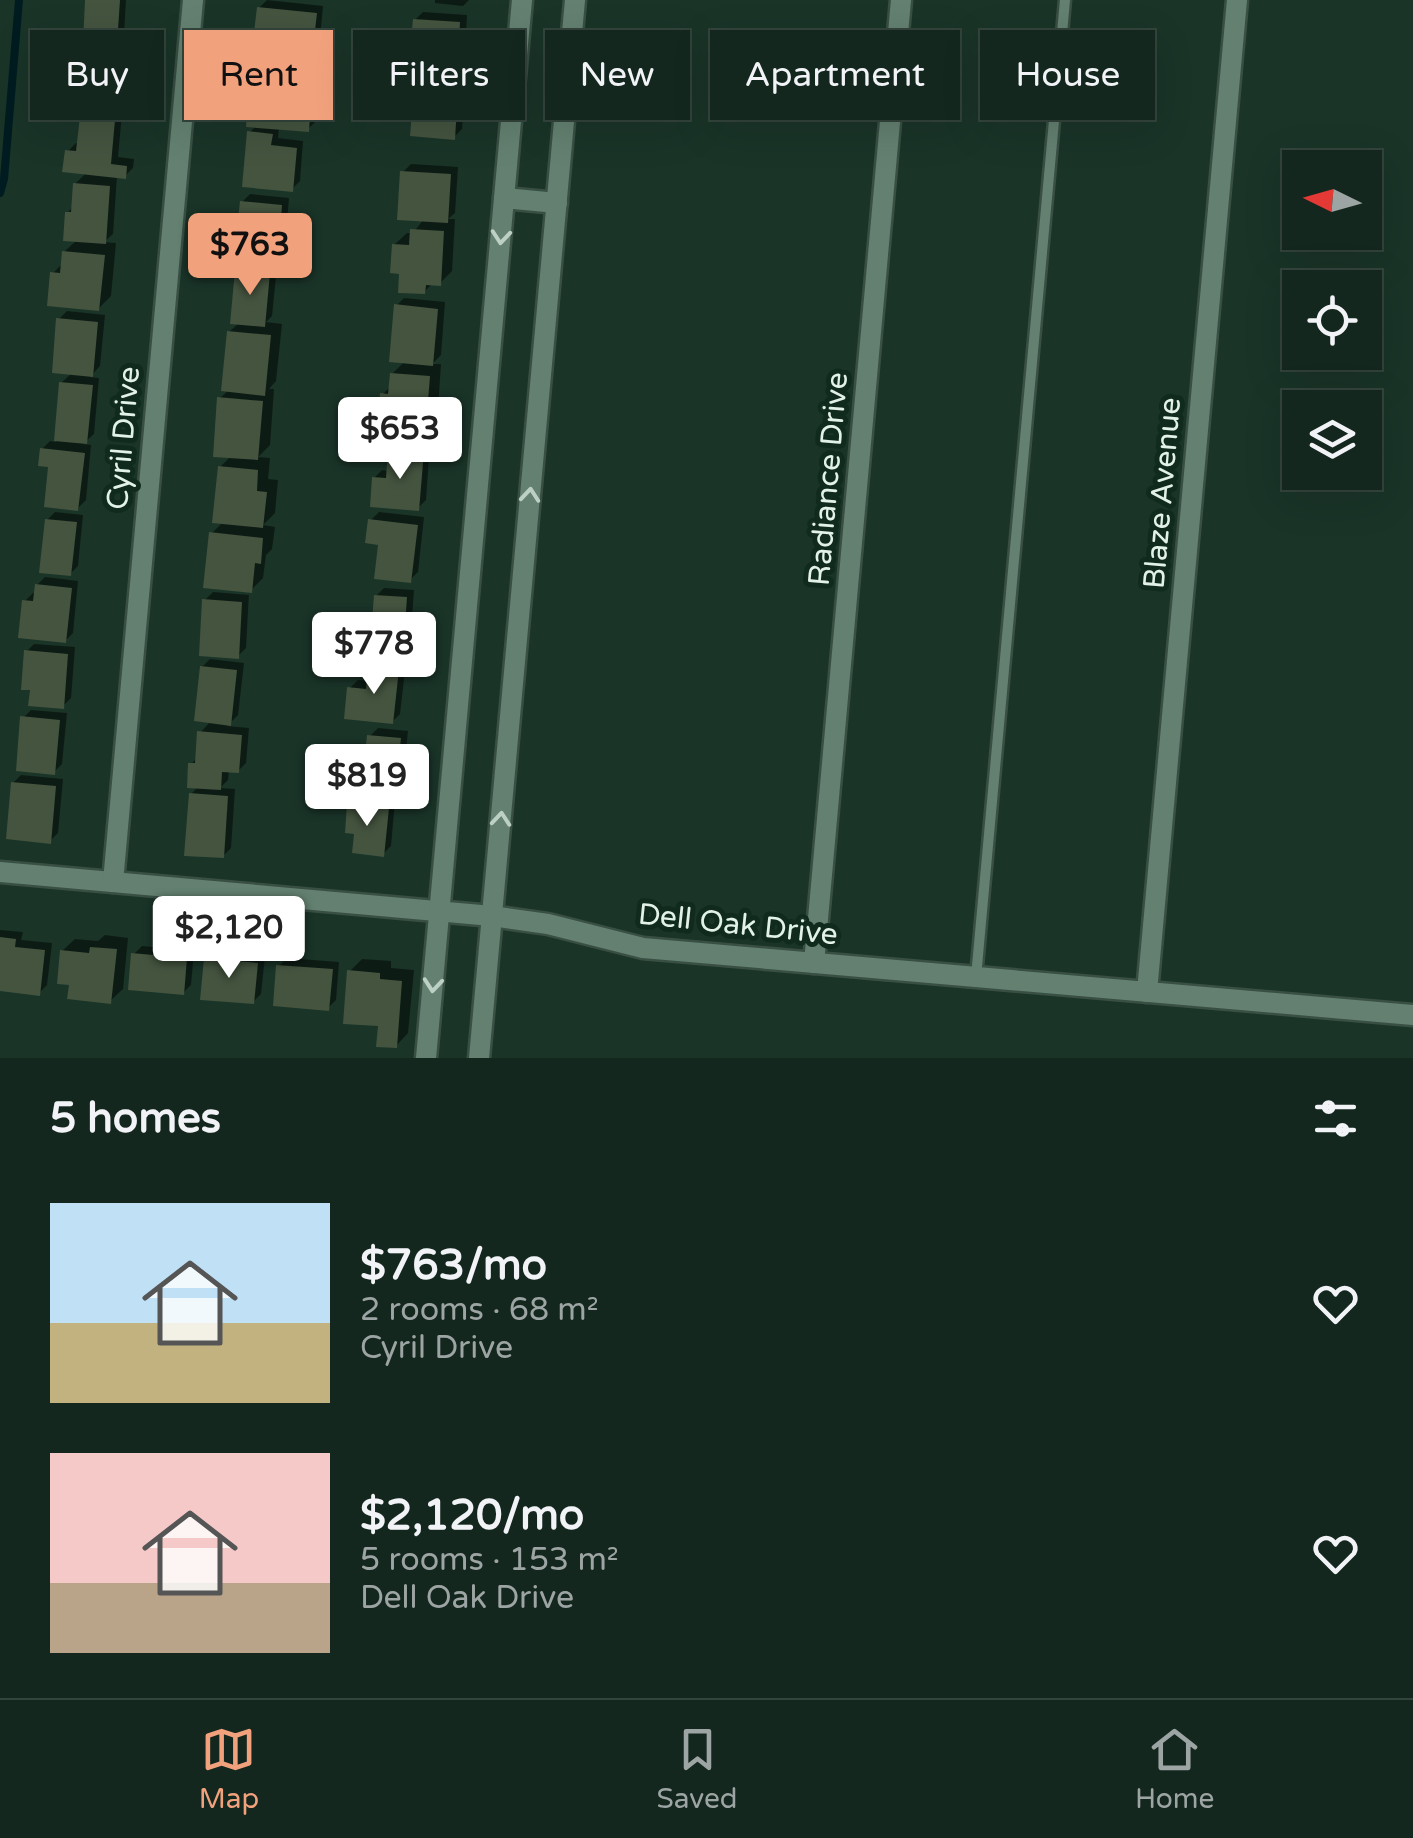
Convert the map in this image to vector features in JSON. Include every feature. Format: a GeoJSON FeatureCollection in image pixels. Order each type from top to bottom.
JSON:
{"type":"FeatureCollection","features":[{"type":"Feature","properties":{"kind":"street","name":"Cyril Drive"},"geometry":{"type":"LineString","coordinates":[[113,882],[193,0]]}},
{"type":"Feature","properties":{"kind":"street"},"geometry":{"type":"LineString","coordinates":[[426,1058],[522,0]]}},
{"type":"Feature","properties":{"kind":"street"},"geometry":{"type":"LineString","coordinates":[[479,1058],[575,0]]}},
{"type":"Feature","properties":{"kind":"street","name":"Radiance Drive"},"geometry":{"type":"LineString","coordinates":[[814,963],[901,0]]}},
{"type":"Feature","properties":{"kind":"street","name":"Blaze Avenue"},"geometry":{"type":"LineString","coordinates":[[1147,992],[1237,0]]}},
{"type":"Feature","properties":{"kind":"street"},"geometry":{"type":"LineString","coordinates":[[504,198],[557,203]]}},
{"type":"Feature","properties":{"kind":"street","name":"Dell Oak Drive"},"geometry":{"type":"LineString","coordinates":[[0,872],[492,916],[548,924],[643,948],[1413,1016]]}},
{"type":"Feature","properties":{"kind":"lane"},"geometry":{"type":"LineString","coordinates":[[976,977],[1065,0]]}},
{"type":"Feature","properties":{"kind":"building"},"geometry":{"type":"Polygon","coordinates":[[[85,0],[120,0],[118,30],[84,30],[85,0]]]}},
{"type":"Feature","properties":{"kind":"building"},"geometry":{"type":"Polygon","coordinates":[[[257,7],[317,13],[315,30],[254,30],[257,7]]]}},
{"type":"Feature","properties":{"kind":"building"},"geometry":{"type":"Polygon","coordinates":[[[413,19],[460,22],[460,30],[412,30],[413,19]]]}},
{"type":"Feature","properties":{"kind":"building"},"geometry":{"type":"Polygon","coordinates":[[[80,120],[115,120],[111,164],[127,166],[126,179],[62,172],[65,150],[76,151],[80,120]]]}},
{"type":"Feature","properties":{"kind":"building"},"geometry":{"type":"Polygon","coordinates":[[[247,120],[310,120],[309,132],[246,127],[247,120]]]}},
{"type":"Feature","properties":{"kind":"building"},"geometry":{"type":"Polygon","coordinates":[[[411,120],[456,120],[455,140],[410,136],[411,120]]]}},
{"type":"Feature","properties":{"kind":"building"},"geometry":{"type":"Polygon","coordinates":[[[247,131],[273,134],[271,145],[297,148],[293,192],[242,187],[247,131]]]}},
{"type":"Feature","properties":{"kind":"building"},"geometry":{"type":"Polygon","coordinates":[[[400,171],[451,174],[448,223],[397,220],[400,171]]]}},
{"type":"Feature","properties":{"kind":"building"},"geometry":{"type":"Polygon","coordinates":[[[73,183],[110,186],[106,244],[63,241],[73,183]]]}},
{"type":"Feature","properties":{"kind":"building"},"geometry":{"type":"Polygon","coordinates":[[[240,201],[282,205],[279,246],[266,244],[265,261],[234,257],[240,201]]]}},
{"type":"Feature","properties":{"kind":"building"},"geometry":{"type":"Polygon","coordinates":[[[410,229],[444,231],[441,286],[426,285],[425,294],[398,293],[399,274],[390,273],[392,244],[409,245],[410,229]]]}},
{"type":"Feature","properties":{"kind":"building"},"geometry":{"type":"Polygon","coordinates":[[[62,251],[105,255],[99,311],[47,306],[50,272],[60,273],[62,251]]]}},
{"type":"Feature","properties":{"kind":"building"},"geometry":{"type":"Polygon","coordinates":[[[235,270],[270,273],[265,327],[230,324],[235,270]]]}},
{"type":"Feature","properties":{"kind":"building"},"geometry":{"type":"Polygon","coordinates":[[[394,304],[438,309],[433,366],[389,362],[394,304]]]}},
{"type":"Feature","properties":{"kind":"building"},"geometry":{"type":"Polygon","coordinates":[[[56,318],[98,322],[93,377],[52,373],[56,318]]]}},
{"type":"Feature","properties":{"kind":"building"},"geometry":{"type":"Polygon","coordinates":[[[227,331],[271,335],[265,396],[221,391],[227,331]]]}},
{"type":"Feature","properties":{"kind":"building"},"geometry":{"type":"Polygon","coordinates":[[[390,373],[430,376],[425,439],[386,436],[387,420],[378,419],[380,393],[388,394],[390,373]]]}},
{"type":"Feature","properties":{"kind":"building"},"geometry":{"type":"Polygon","coordinates":[[[59,382],[93,385],[87,444],[54,441],[59,382]]]}},
{"type":"Feature","properties":{"kind":"building"},"geometry":{"type":"Polygon","coordinates":[[[217,397],[263,401],[258,460],[213,457],[217,397]]]}},
{"type":"Feature","properties":{"kind":"building"},"geometry":{"type":"Polygon","coordinates":[[[40,448],[85,453],[78,511],[44,507],[48,467],[38,466],[40,448]]]}},
{"type":"Feature","properties":{"kind":"building"},"geometry":{"type":"Polygon","coordinates":[[[388,449],[424,451],[419,511],[370,507],[372,477],[386,478],[388,449]]]}},
{"type":"Feature","properties":{"kind":"building"},"geometry":{"type":"Polygon","coordinates":[[[218,466],[258,470],[257,491],[267,492],[263,528],[212,523],[218,466]]]}},
{"type":"Feature","properties":{"kind":"building"},"geometry":{"type":"Polygon","coordinates":[[[45,519],[77,522],[71,576],[39,573],[45,519]]]}},
{"type":"Feature","properties":{"kind":"building"},"geometry":{"type":"Polygon","coordinates":[[[368,519],[418,525],[411,583],[374,579],[378,545],[365,543],[368,519]]]}},
{"type":"Feature","properties":{"kind":"building"},"geometry":{"type":"Polygon","coordinates":[[[209,532],[263,538],[261,564],[255,563],[252,593],[203,588],[209,532]]]}},
{"type":"Feature","properties":{"kind":"building"},"geometry":{"type":"Polygon","coordinates":[[[35,584],[72,588],[66,643],[18,638],[22,600],[33,601],[35,584]]]}},
{"type":"Feature","properties":{"kind":"building"},"geometry":{"type":"Polygon","coordinates":[[[374,595],[407,597],[403,655],[364,652],[374,595]]]}},
{"type":"Feature","properties":{"kind":"building"},"geometry":{"type":"Polygon","coordinates":[[[202,599],[242,602],[239,659],[199,656],[202,599]]]}},
{"type":"Feature","properties":{"kind":"building"},"geometry":{"type":"Polygon","coordinates":[[[24,650],[68,654],[64,709],[28,706],[30,690],[21,690],[24,650]]]}},
{"type":"Feature","properties":{"kind":"building"},"geometry":{"type":"Polygon","coordinates":[[[200,666],[237,670],[231,726],[194,721],[200,666]]]}},
{"type":"Feature","properties":{"kind":"building"},"geometry":{"type":"Polygon","coordinates":[[[368,666],[399,669],[393,724],[344,719],[347,687],[366,689],[368,666]]]}},
{"type":"Feature","properties":{"kind":"building"},"geometry":{"type":"Polygon","coordinates":[[[20,716],[60,720],[55,775],[16,771],[20,716]]]}},
{"type":"Feature","properties":{"kind":"building"},"geometry":{"type":"Polygon","coordinates":[[[197,731],[242,735],[239,773],[222,772],[221,790],[187,788],[188,763],[195,763],[197,731]]]}},
{"type":"Feature","properties":{"kind":"building"},"geometry":{"type":"Polygon","coordinates":[[[367,735],[401,738],[395,798],[361,794],[367,735]]]}},
{"type":"Feature","properties":{"kind":"building"},"geometry":{"type":"Polygon","coordinates":[[[11,782],[56,786],[51,844],[6,839],[11,782]]]}},
{"type":"Feature","properties":{"kind":"building"},"geometry":{"type":"Polygon","coordinates":[[[189,793],[228,796],[224,858],[184,856],[189,793]]]}},
{"type":"Feature","properties":{"kind":"building"},"geometry":{"type":"Polygon","coordinates":[[[347,803],[389,808],[384,857],[352,853],[354,834],[345,833],[347,803]]]}},
{"type":"Feature","properties":{"kind":"building"},"geometry":{"type":"Polygon","coordinates":[[[0,937],[16,939],[15,947],[45,950],[40,996],[0,991],[0,937]]]}},
{"type":"Feature","properties":{"kind":"building"},"geometry":{"type":"Polygon","coordinates":[[[90,947],[117,949],[111,1004],[67,999],[69,985],[57,984],[60,950],[89,953],[90,947]]]}},
{"type":"Feature","properties":{"kind":"building"},"geometry":{"type":"Polygon","coordinates":[[[131,953],[187,958],[184,995],[128,990],[131,953]]]}},
{"type":"Feature","properties":{"kind":"building"},"geometry":{"type":"Polygon","coordinates":[[[204,958],[258,963],[254,1004],[200,1000],[204,958]]]}},
{"type":"Feature","properties":{"kind":"building"},"geometry":{"type":"Polygon","coordinates":[[[276,965],[333,969],[329,1011],[273,1006],[276,965]]]}},
{"type":"Feature","properties":{"kind":"building"},"geometry":{"type":"Polygon","coordinates":[[[347,970],[380,973],[380,979],[402,981],[397,1048],[376,1047],[378,1026],[343,1024],[347,970]]]}},
{"type":"Feature","properties":{"kind":"waterway"},"geometry":{"type":"LineString","coordinates":[[0,193],[19,0]]}}]}
